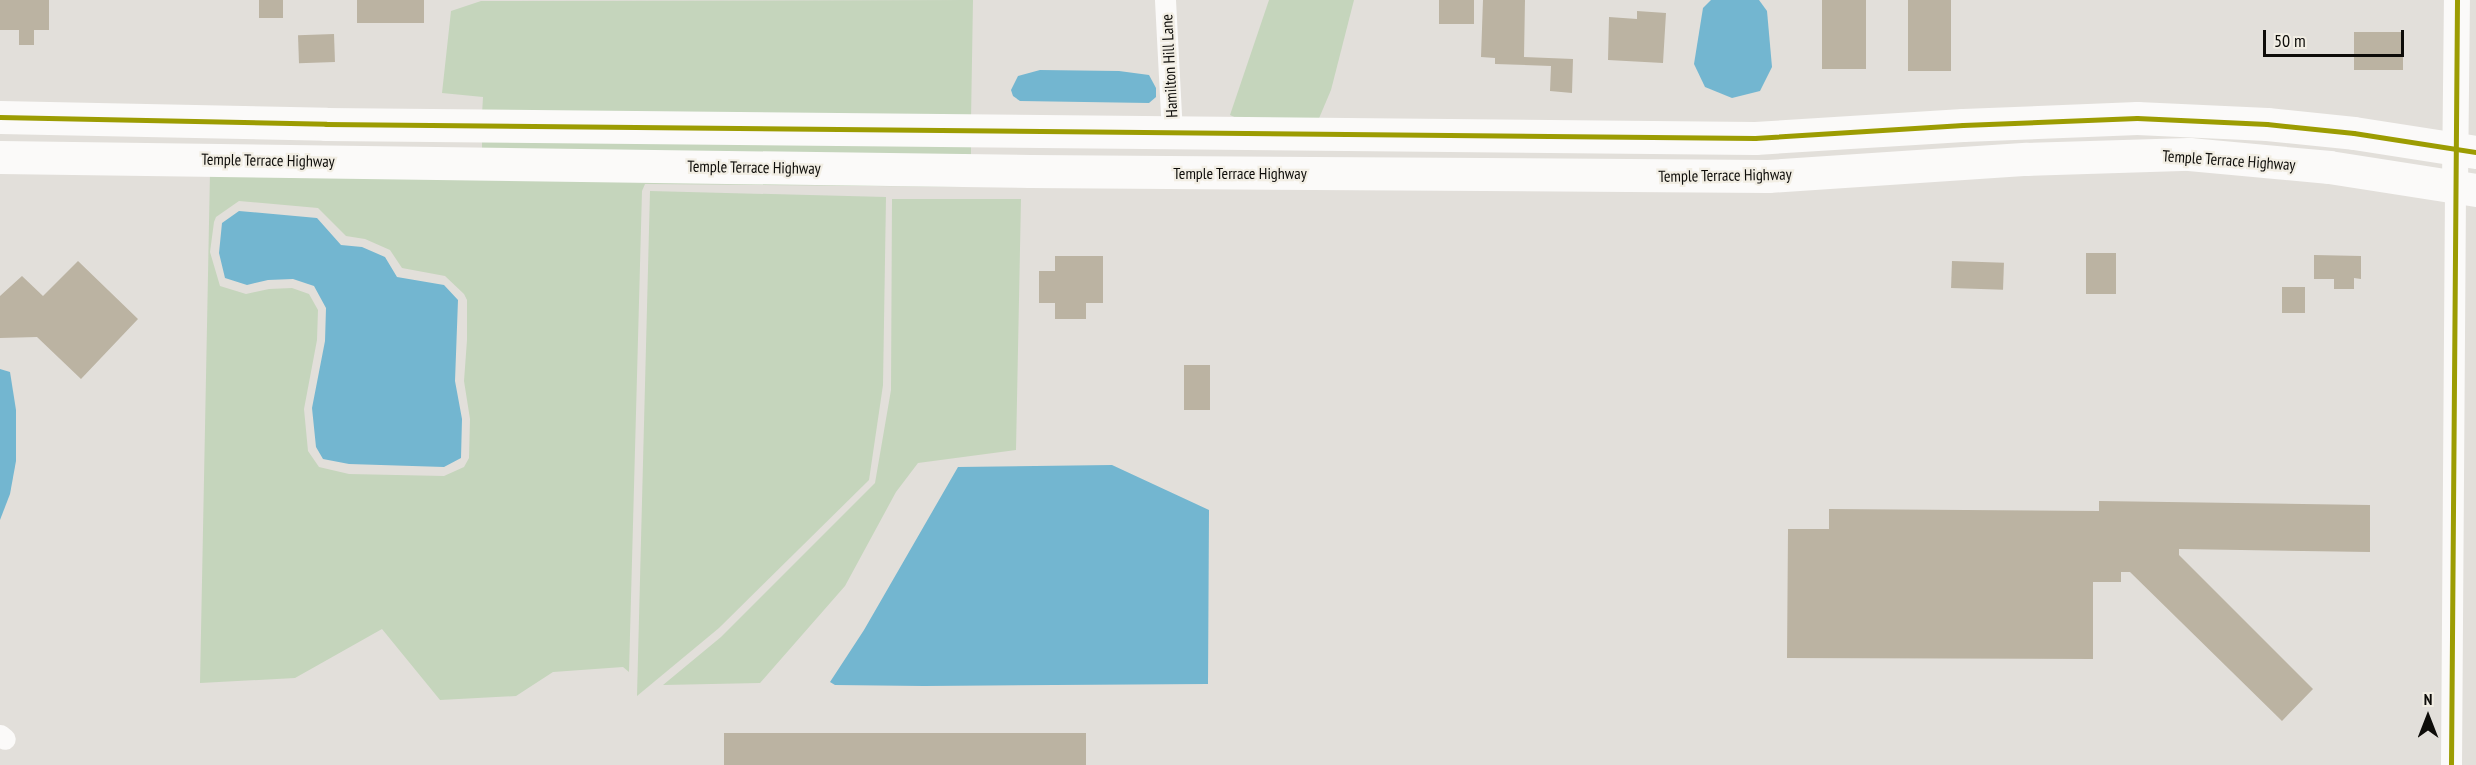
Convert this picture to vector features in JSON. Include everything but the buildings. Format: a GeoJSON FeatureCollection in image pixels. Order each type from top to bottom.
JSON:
{"type":"FeatureCollection","features":[{"type":"Feature","properties":{"kind":"main road"},"geometry":{"type":"LineString","coordinates":[[0,117],[326,124],[1755,138],[1963,125],[2137,118],[2267,124],[2354,133],[2466,150]]}},
{"type":"Feature","properties":{"kind":"main road"},"geometry":{"type":"LineString","coordinates":[[326,124],[327,161]]}},
{"type":"Feature","properties":{"kind":"main road"},"geometry":{"type":"LineString","coordinates":[[980,130],[980,170]]}},
{"type":"Feature","properties":{"kind":"main road","name":"Temple Terrace Highway"},"geometry":{"type":"LineString","coordinates":[[0,157],[980,170],[1768,176],[2026,159],[2189,154],[2329,167],[2465,188]]}},
{"type":"Feature","properties":{"kind":"street","name":"Hamilton Hill Lane"},"geometry":{"type":"LineString","coordinates":[[1165,0],[1172,133]]}},
{"type":"Feature","properties":{"kind":"street"},"geometry":{"type":"LineString","coordinates":[[2451,765],[2466,150],[2457,0]]}},
{"type":"Feature","properties":{"kind":"green space"},"geometry":{"type":"Polygon","coordinates":[[[973,0],[971,120],[482,114],[483,97],[442,93],[451,11],[481,1],[973,0]]]}},
{"type":"Feature","properties":{"kind":"green space"},"geometry":{"type":"Polygon","coordinates":[[[1269,0],[1354,0],[1331,90],[1317,123],[1245,122],[1230,115],[1269,0]]]}},
{"type":"Feature","properties":{"kind":"green space"},"geometry":{"type":"Polygon","coordinates":[[[482,136],[971,141],[971,160],[482,152],[482,136]]]}},
{"type":"Feature","properties":{"kind":"green space"},"geometry":{"type":"Polygon","coordinates":[[[210,172],[985,182],[985,187],[645,184],[642,191],[629,672],[623,667],[553,672],[516,696],[440,700],[382,629],[295,678],[200,683],[210,172]],[[239,201],[216,217],[210,252],[220,286],[246,294],[269,289],[292,288],[309,294],[318,310],[317,340],[304,409],[308,451],[319,467],[349,474],[444,476],[464,467],[469,458],[470,419],[464,381],[467,300],[464,294],[445,276],[402,268],[390,250],[365,239],[346,236],[318,208],[239,201]]]}},
{"type":"Feature","properties":{"kind":"green space"},"geometry":{"type":"Polygon","coordinates":[[[650,191],[886,197],[883,385],[869,480],[719,628],[637,696],[650,191]]]}},
{"type":"Feature","properties":{"kind":"green space"},"geometry":{"type":"Polygon","coordinates":[[[892,199],[1021,199],[1016,450],[918,463],[896,492],[845,586],[760,683],[663,685],[721,637],[875,483],[891,390],[892,199]]]}},
{"type":"Feature","properties":{"kind":"water"},"geometry":{"type":"Polygon","coordinates":[[[1711,0],[1759,0],[1767,11],[1772,67],[1760,91],[1732,98],[1705,87],[1694,64],[1703,8],[1711,0]]]}},
{"type":"Feature","properties":{"kind":"water"},"geometry":{"type":"Polygon","coordinates":[[[1040,70],[1119,71],[1149,75],[1156,88],[1156,97],[1149,103],[1020,101],[1013,96],[1011,90],[1018,76],[1040,70]]]}},
{"type":"Feature","properties":{"kind":"water"},"geometry":{"type":"Polygon","coordinates":[[[239,211],[317,218],[341,245],[362,247],[385,257],[397,277],[444,285],[458,300],[455,381],[462,419],[461,458],[444,467],[349,464],[323,459],[316,447],[312,408],[325,341],[326,308],[314,286],[293,279],[268,280],[247,285],[225,278],[219,253],[222,223],[239,211]]]}},
{"type":"Feature","properties":{"kind":"water"},"geometry":{"type":"Polygon","coordinates":[[[0,369],[10,372],[16,410],[16,461],[10,494],[0,520],[0,369]]]}},
{"type":"Feature","properties":{"kind":"water"},"geometry":{"type":"Polygon","coordinates":[[[1112,465],[1209,510],[1208,684],[924,686],[835,685],[830,682],[864,630],[958,467],[1112,465]]]}},
{"type":"Feature","properties":{"kind":"transit line"},"geometry":{"type":"LineString","coordinates":[[2451,765],[2457,0]]}},
{"type":"Feature","properties":{"kind":"transit line"},"geometry":{"type":"LineString","coordinates":[[0,117],[326,124],[1755,138],[1963,125],[2137,118],[2267,124],[2354,133],[2476,152]]}}]}
